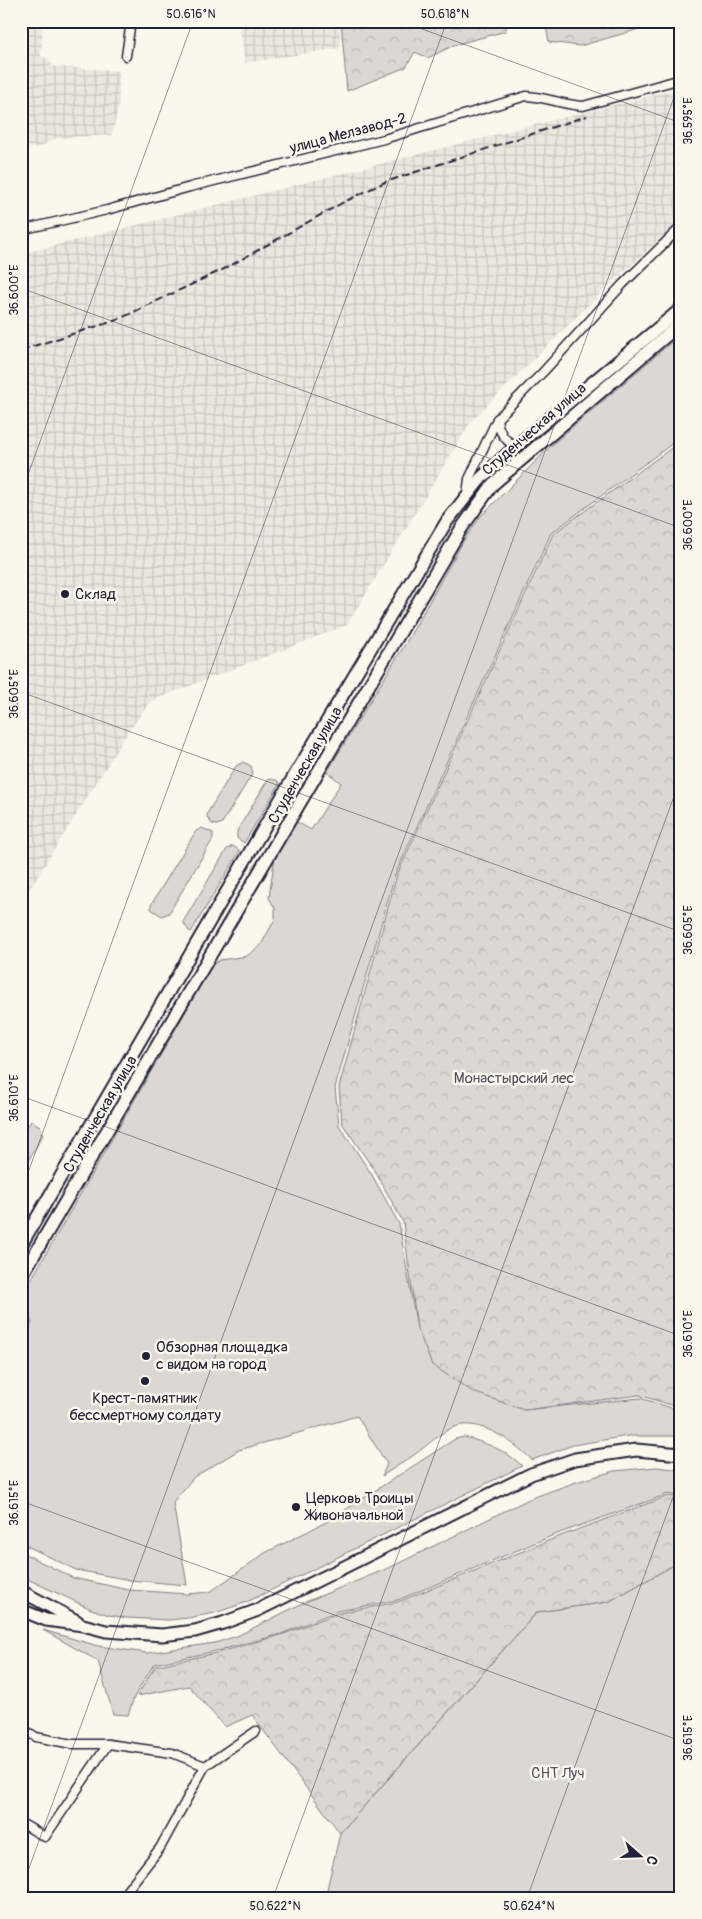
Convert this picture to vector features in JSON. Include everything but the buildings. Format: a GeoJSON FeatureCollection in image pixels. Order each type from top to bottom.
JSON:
{"type":"FeatureCollection","features":[{"type":"Feature","properties":{"kind":"main road","name":"Студенческая улица"},"geometry":{"type":"LineString","coordinates":[[21,1245],[290,783],[448,521],[481,478],[516,446],[681,309]]}},
{"type":"Feature","properties":{"kind":"main road","name":"Студенческая улица"},"geometry":{"type":"LineString","coordinates":[[21,1277],[461,529],[493,484],[681,322]]}},
{"type":"Feature","properties":{"kind":"main road"},"geometry":{"type":"LineString","coordinates":[[21,1610],[46,1620],[83,1625],[106,1631],[162,1634],[195,1631],[258,1610],[531,1474],[575,1459],[636,1450],[681,1454]]}},
{"type":"Feature","properties":{"kind":"main road"},"geometry":{"type":"LineString","coordinates":[[21,1590],[83,1625]]}},
{"type":"Feature","properties":{"kind":"main road"},"geometry":{"type":"LineString","coordinates":[[21,1597],[83,1625]]}},
{"type":"Feature","properties":{"kind":"street"},"geometry":{"type":"LineString","coordinates":[[126,56],[131,21]]}},
{"type":"Feature","properties":{"kind":"street","name":"улица Мелзавод-2"},"geometry":{"type":"LineString","coordinates":[[21,230],[107,210],[384,139],[526,96],[543,97],[572,106],[583,106],[681,79]]}},
{"type":"Feature","properties":{"kind":"street"},"geometry":{"type":"LineString","coordinates":[[466,496],[469,479],[497,419],[624,284],[681,227]]}},
{"type":"Feature","properties":{"kind":"street"},"geometry":{"type":"LineString","coordinates":[[497,419],[499,431],[508,443],[516,446]]}},
{"type":"Feature","properties":{"kind":"street"},"geometry":{"type":"LineString","coordinates":[[21,1728],[36,1737],[72,1744],[108,1744],[172,1753],[205,1766]]}},
{"type":"Feature","properties":{"kind":"street"},"geometry":{"type":"LineString","coordinates":[[121,1898],[160,1848],[205,1766],[256,1731]]}},
{"type":"Feature","properties":{"kind":"street"},"geometry":{"type":"LineString","coordinates":[[21,1823],[45,1837],[108,1744]]}},
{"type":"Feature","properties":{"kind":"shaded area"},"geometry":{"type":"Polygon","coordinates":[[[21,21],[43,21],[41,56],[50,60],[52,66],[119,71],[119,105],[112,135],[57,138],[38,148],[21,147],[21,21]]]}},
{"type":"Feature","properties":{"kind":"shaded area"},"geometry":{"type":"Polygon","coordinates":[[[239,21],[340,21],[340,48],[245,63],[239,21]]]}},
{"type":"Feature","properties":{"kind":"shaded area"},"geometry":{"type":"Polygon","coordinates":[[[681,88],[681,220],[603,291],[472,420],[347,625],[151,701],[128,732],[21,903],[21,252],[37,250],[681,88]]]}},
{"type":"Feature","properties":{"kind":"green space"},"geometry":{"type":"Polygon","coordinates":[[[341,21],[506,21],[506,31],[454,45],[428,58],[415,52],[406,67],[347,91],[341,21]]]}},
{"type":"Feature","properties":{"kind":"green space"},"geometry":{"type":"Polygon","coordinates":[[[545,21],[655,21],[653,25],[580,46],[549,42],[545,21]]]}},
{"type":"Feature","properties":{"kind":"green space"},"geometry":{"type":"Polygon","coordinates":[[[681,334],[681,437],[551,533],[395,875],[335,1088],[339,1125],[372,1175],[399,1224],[417,1328],[524,1410],[640,1398],[681,1411],[681,1436],[628,1436],[573,1445],[532,1460],[507,1439],[496,1433],[475,1426],[464,1425],[454,1427],[443,1433],[382,1476],[387,1464],[357,1416],[239,1450],[194,1477],[173,1502],[187,1585],[130,1580],[76,1570],[21,1543],[21,1341],[32,1323],[21,1297],[213,964],[220,960],[247,956],[261,945],[275,919],[275,908],[269,898],[274,862],[278,851],[297,822],[311,830],[341,783],[327,772],[407,641],[464,540],[480,517],[555,442],[681,334]]]}},
{"type":"Feature","properties":{"kind":"green space","name":"Монастырский лес"},"geometry":{"type":"Polygon","coordinates":[[[681,441],[681,1408],[639,1395],[524,1410],[473,1392],[432,1365],[417,1328],[403,1222],[375,1171],[342,1123],[339,1087],[397,875],[553,534],[681,441]]]}},
{"type":"Feature","properties":{"kind":"green space"},"geometry":{"type":"Polygon","coordinates":[[[243,762],[251,766],[253,773],[222,823],[212,824],[207,817],[208,812],[236,766],[243,762]]]}},
{"type":"Feature","properties":{"kind":"green space"},"geometry":{"type":"Polygon","coordinates":[[[270,779],[280,783],[244,843],[237,838],[237,831],[270,779]]]}},
{"type":"Feature","properties":{"kind":"green space"},"geometry":{"type":"Polygon","coordinates":[[[202,828],[213,833],[213,839],[169,913],[162,916],[151,909],[151,905],[196,831],[202,828]]]}},
{"type":"Feature","properties":{"kind":"green space"},"geometry":{"type":"Polygon","coordinates":[[[233,846],[240,851],[191,932],[189,931],[183,922],[227,849],[233,846]]]}},
{"type":"Feature","properties":{"kind":"green space"},"geometry":{"type":"Polygon","coordinates":[[[31,1121],[40,1126],[43,1135],[21,1173],[21,1135],[31,1121]]]}},
{"type":"Feature","properties":{"kind":"green space"},"geometry":{"type":"Polygon","coordinates":[[[464,1437],[495,1448],[510,1456],[522,1466],[247,1602],[215,1613],[169,1620],[109,1615],[91,1609],[21,1576],[21,1552],[73,1578],[129,1590],[187,1594],[210,1592],[265,1553],[328,1521],[455,1439],[464,1437]]]}},
{"type":"Feature","properties":{"kind":"green space"},"geometry":{"type":"Polygon","coordinates":[[[657,1467],[681,1470],[681,1496],[668,1494],[554,1535],[398,1600],[337,1611],[281,1634],[216,1651],[154,1664],[135,1695],[128,1715],[113,1714],[98,1661],[43,1630],[98,1646],[147,1653],[215,1643],[237,1636],[303,1603],[391,1567],[529,1499],[614,1471],[657,1467]]]}},
{"type":"Feature","properties":{"kind":"green space"},"geometry":{"type":"Polygon","coordinates":[[[668,1496],[681,1498],[681,1561],[608,1602],[537,1612],[340,1833],[252,1715],[225,1727],[189,1686],[137,1696],[155,1666],[216,1653],[281,1635],[338,1613],[398,1602],[555,1538],[668,1496]]]}},
{"type":"Feature","properties":{"kind":"green space","name":"СНТ Луч"},"geometry":{"type":"Polygon","coordinates":[[[681,1561],[681,1898],[575,1898],[572,1896],[570,1898],[325,1898],[340,1833],[537,1612],[608,1602],[681,1561]]]}},
{"type":"Feature","properties":{"kind":"railway"},"geometry":{"type":"LineString","coordinates":[[21,350],[117,320],[226,268],[342,203],[385,182],[587,116]]}},
{"type":"Feature","properties":{"kind":"place","name":"Склад"},"geometry":{"type":"Point","coordinates":[65,594]}},
{"type":"Feature","properties":{"kind":"place","name":"Обзорная площадка с видом на город"},"geometry":{"type":"Point","coordinates":[146,1356]}},
{"type":"Feature","properties":{"kind":"place","name":"Крест-памятник бессмертному солдату"},"geometry":{"type":"Point","coordinates":[145,1381]}},
{"type":"Feature","properties":{"kind":"place","name":"Церковь Троицы Живоначальной"},"geometry":{"type":"Point","coordinates":[296,1507]}}]}
